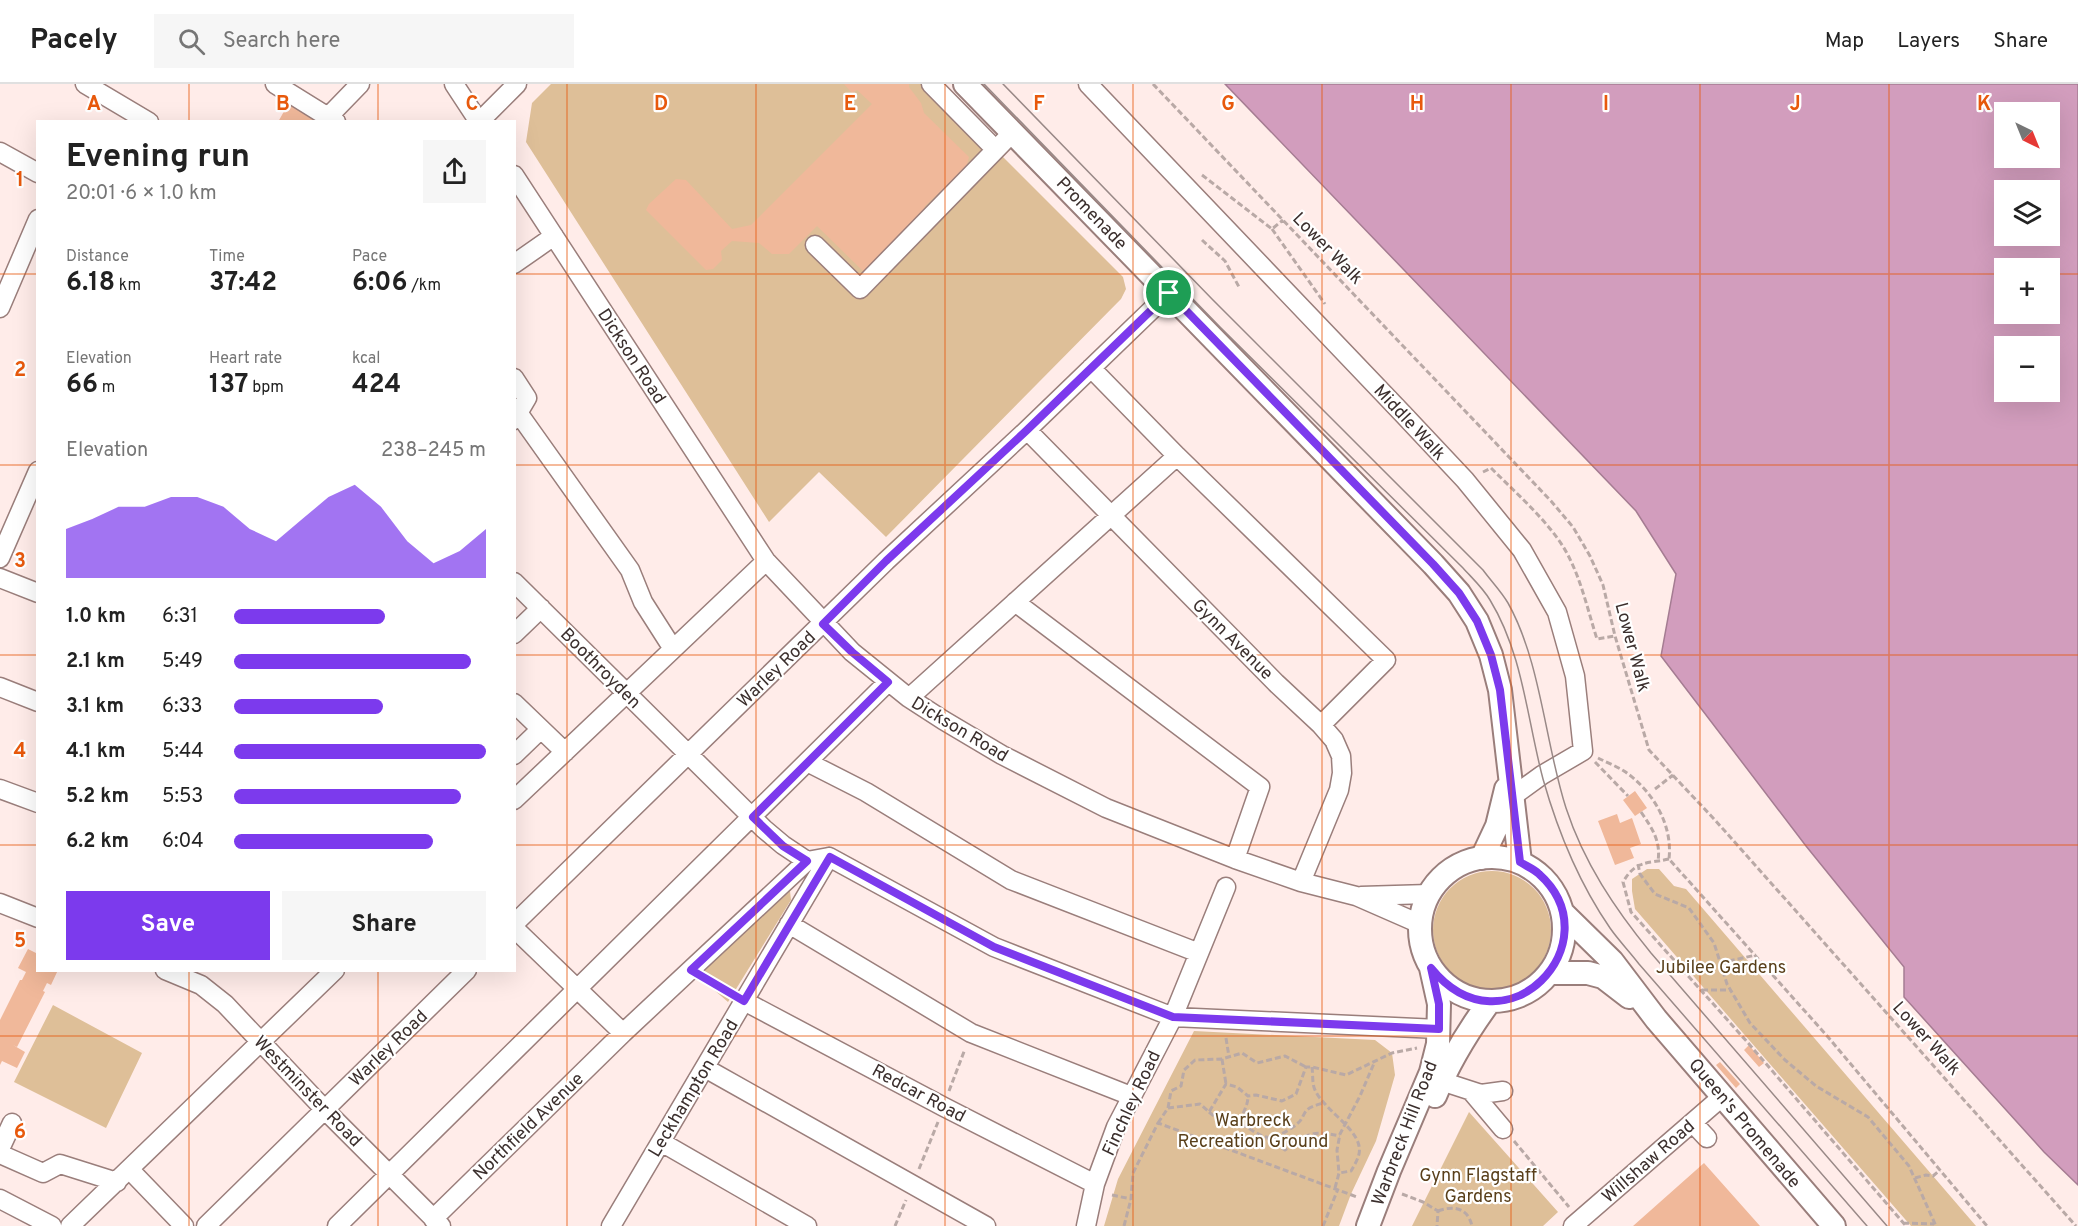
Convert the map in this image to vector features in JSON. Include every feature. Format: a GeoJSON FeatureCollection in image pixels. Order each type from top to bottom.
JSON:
{"type":"FeatureCollection","features":[{"type":"Feature","properties":{"kind":"main road","name":"Promenade"},"geometry":{"type":"LineString","coordinates":[[965,84],[1459,593],[1477,621],[1491,655],[1500,690],[1520,862]]}},
{"type":"Feature","properties":{"kind":"main road","name":"Promenade"},"geometry":{"type":"LineString","coordinates":[[1482,858],[1497,826],[1511,786]]}},
{"type":"Feature","properties":{"kind":"main road"},"geometry":{"type":"LineString","coordinates":[[1500,857],[1520,862],[1538,873],[1553,890],[1562,912],[1564,933],[1560,954],[1550,973],[1538,985],[1507,1000],[1490,1001],[1471,998],[1453,990],[1431,968],[1422,947],[1420,924],[1429,894],[1438,881],[1451,870],[1466,862],[1482,858],[1500,857]]}},
{"type":"Feature","properties":{"kind":"main road","name":"Queen's Promenade"},"geometry":{"type":"LineString","coordinates":[[1562,912],[1612,962],[1656,1019],[1834,1226]]}},
{"type":"Feature","properties":{"kind":"main road","name":"Warbreck Hill Road"},"geometry":{"type":"LineString","coordinates":[[1368,1226],[1431,1072],[1438,1044],[1439,1004],[1431,968]]}},
{"type":"Feature","properties":{"kind":"main road","name":"Queen's Promenade"},"geometry":{"type":"LineString","coordinates":[[1550,973],[1588,973],[1603,977],[1656,1019]]}},
{"type":"Feature","properties":{"kind":"main road","name":"Warbreck Hill Road"},"geometry":{"type":"LineString","coordinates":[[1383,1226],[1441,1081],[1473,1025],[1490,1001]]}},
{"type":"Feature","properties":{"kind":"street"},"geometry":{"type":"LineString","coordinates":[[85,84],[146,120]]}},
{"type":"Feature","properties":{"kind":"street"},"geometry":{"type":"LineString","coordinates":[[278,85],[332,119],[360,84]]}},
{"type":"Feature","properties":{"kind":"street"},"geometry":{"type":"LineString","coordinates":[[454,84],[478,120]]}},
{"type":"Feature","properties":{"kind":"street"},"geometry":{"type":"LineString","coordinates":[[480,120],[517,84]]}},
{"type":"Feature","properties":{"kind":"street"},"geometry":{"type":"LineString","coordinates":[[931,84],[995,149]]}},
{"type":"Feature","properties":{"kind":"street","name":"Middle Walk"},"geometry":{"type":"LineString","coordinates":[[1088,84],[1465,480],[1522,550],[1557,612],[1575,676],[1583,751]]}},
{"type":"Feature","properties":{"kind":"street"},"geometry":{"type":"LineString","coordinates":[[815,245],[860,289],[1012,132]]}},
{"type":"Feature","properties":{"kind":"street"},"geometry":{"type":"LineString","coordinates":[[0,152],[36,172]]}},
{"type":"Feature","properties":{"kind":"street","name":"Dickson Road"},"geometry":{"type":"LineString","coordinates":[[516,178],[765,561],[823,624],[888,682],[909,698],[1002,755],[1052,783],[1106,808],[1236,860],[1301,882],[1356,896],[1420,924]]}},
{"type":"Feature","properties":{"kind":"street"},"geometry":{"type":"LineString","coordinates":[[0,308],[36,224]]}},
{"type":"Feature","properties":{"kind":"street"},"geometry":{"type":"LineString","coordinates":[[516,263],[554,236]]}},
{"type":"Feature","properties":{"kind":"street","name":"Warley Road"},"geometry":{"type":"LineString","coordinates":[[516,924],[886,561],[1027,430],[1169,293]]}},
{"type":"Feature","properties":{"kind":"street"},"geometry":{"type":"LineString","coordinates":[[1091,368],[1386,660],[1321,724]]}},
{"type":"Feature","properties":{"kind":"street"},"geometry":{"type":"LineString","coordinates":[[516,381],[526,398],[517,417],[630,570],[643,602],[673,649]]}},
{"type":"Feature","properties":{"kind":"street","name":"Gynn Avenue"},"geometry":{"type":"LineString","coordinates":[[1027,430],[1276,683],[1321,724],[1334,740],[1341,756],[1342,773],[1339,790],[1301,882]]}},
{"type":"Feature","properties":{"kind":"street"},"geometry":{"type":"LineString","coordinates":[[909,698],[1178,456]]}},
{"type":"Feature","properties":{"kind":"street"},"geometry":{"type":"LineString","coordinates":[[0,558],[36,476]]}},
{"type":"Feature","properties":{"kind":"street"},"geometry":{"type":"LineString","coordinates":[[516,798],[765,561]]}},
{"type":"Feature","properties":{"kind":"street"},"geometry":{"type":"LineString","coordinates":[[0,578],[36,592]]}},
{"type":"Feature","properties":{"kind":"street","name":"Boothroyden"},"geometry":{"type":"LineString","coordinates":[[516,584],[783,846],[807,861]]}},
{"type":"Feature","properties":{"kind":"street"},"geometry":{"type":"LineString","coordinates":[[1016,602],[1260,787],[1236,860]]}},
{"type":"Feature","properties":{"kind":"street"},"geometry":{"type":"LineString","coordinates":[[516,632],[541,608]]}},
{"type":"Feature","properties":{"kind":"street"},"geometry":{"type":"LineString","coordinates":[[337,1226],[888,682]]}},
{"type":"Feature","properties":{"kind":"street"},"geometry":{"type":"LineString","coordinates":[[0,687],[36,701]]}},
{"type":"Feature","properties":{"kind":"street"},"geometry":{"type":"LineString","coordinates":[[516,705],[565,752]]}},
{"type":"Feature","properties":{"kind":"street"},"geometry":{"type":"LineString","coordinates":[[516,753],[541,729]]}},
{"type":"Feature","properties":{"kind":"street"},"geometry":{"type":"LineString","coordinates":[[1511,786],[1542,775],[1583,751]]}},
{"type":"Feature","properties":{"kind":"street"},"geometry":{"type":"LineString","coordinates":[[807,762],[866,792],[1011,880],[1199,953]]}},
{"type":"Feature","properties":{"kind":"street"},"geometry":{"type":"LineString","coordinates":[[0,789],[36,802]]}},
{"type":"Feature","properties":{"kind":"street"},"geometry":{"type":"LineString","coordinates":[[807,861],[830,857],[994,947],[1173,1017],[1439,1029]]}},
{"type":"Feature","properties":{"kind":"street","name":"Leckhampton Road"},"geometry":{"type":"LineString","coordinates":[[613,1225],[830,857]]}},
{"type":"Feature","properties":{"kind":"street","name":"Northfield Avenue"},"geometry":{"type":"LineString","coordinates":[[437,1222],[623,1033],[807,861]]}},
{"type":"Feature","properties":{"kind":"street","name":"Finchley Road"},"geometry":{"type":"LineString","coordinates":[[1086,1226],[1095,1184],[1116,1127],[1173,1017],[1226,887]]}},
{"type":"Feature","properties":{"kind":"street","name":"Dickson Road"},"geometry":{"type":"LineString","coordinates":[[1356,896],[1429,894]]}},
{"type":"Feature","properties":{"kind":"street"},"geometry":{"type":"LineString","coordinates":[[0,903],[36,917]]}},
{"type":"Feature","properties":{"kind":"street"},"geometry":{"type":"LineString","coordinates":[[789,924],[971,1032],[1131,1096]]}},
{"type":"Feature","properties":{"kind":"street"},"geometry":{"type":"LineString","coordinates":[[516,928],[623,1033]]}},
{"type":"Feature","properties":{"kind":"street","name":"Westminster Road"},"geometry":{"type":"LineString","coordinates":[[170,972],[201,985],[225,1004],[325,1110],[437,1222]]}},
{"type":"Feature","properties":{"kind":"street"},"geometry":{"type":"LineString","coordinates":[[70,1226],[333,972]]}},
{"type":"Feature","properties":{"kind":"street","name":"Warley Road"},"geometry":{"type":"LineString","coordinates":[[206,1226],[465,972]]}},
{"type":"Feature","properties":{"kind":"street","name":"Redcar Road"},"geometry":{"type":"LineString","coordinates":[[744,1001],[1095,1184]]}},
{"type":"Feature","properties":{"kind":"street"},"geometry":{"type":"LineString","coordinates":[[705,1068],[986,1226]]}},
{"type":"Feature","properties":{"kind":"street"},"geometry":{"type":"LineString","coordinates":[[1441,1081],[1481,1094],[1503,1091]]}},
{"type":"Feature","properties":{"kind":"street"},"geometry":{"type":"LineString","coordinates":[[1472,1091],[1503,1129]]}},
{"type":"Feature","properties":{"kind":"street","name":"Willshaw Road"},"geometry":{"type":"LineString","coordinates":[[1579,1224],[1724,1096]]}},
{"type":"Feature","properties":{"kind":"street"},"geometry":{"type":"LineString","coordinates":[[0,1149],[12,1123]]}},
{"type":"Feature","properties":{"kind":"street"},"geometry":{"type":"LineString","coordinates":[[1693,1123],[1707,1138]]}},
{"type":"Feature","properties":{"kind":"street"},"geometry":{"type":"LineString","coordinates":[[661,1142],[807,1226]]}},
{"type":"Feature","properties":{"kind":"street"},"geometry":{"type":"LineString","coordinates":[[0,1154],[43,1173],[60,1164],[124,1176],[184,1226]]}},
{"type":"Feature","properties":{"kind":"street"},"geometry":{"type":"LineString","coordinates":[[0,1199],[52,1226]]}},
{"type":"Feature","properties":{"kind":"path","name":"Lower Walk"},"geometry":{"type":"LineString","coordinates":[[1153,84],[1551,501],[1573,527],[1603,585],[1615,636],[1648,750],[1715,820],[2076,1226]]}},
{"type":"Feature","properties":{"kind":"path"},"geometry":{"type":"LineString","coordinates":[[1202,240],[1225,261],[1239,287]]}},
{"type":"Feature","properties":{"kind":"path"},"geometry":{"type":"LineString","coordinates":[[1465,480],[1491,468],[1534,511],[1559,540],[1576,573],[1597,639],[1615,636]]}},
{"type":"Feature","properties":{"kind":"path"},"geometry":{"type":"LineString","coordinates":[[1583,751],[1629,796]]}},
{"type":"Feature","properties":{"kind":"path"},"geometry":{"type":"LineString","coordinates":[[1583,751],[1622,770],[1638,782],[1648,794],[1666,825],[1671,845],[1669,859]]}},
{"type":"Feature","properties":{"kind":"path"},"geometry":{"type":"LineString","coordinates":[[1655,789],[1672,775]]}},
{"type":"Feature","properties":{"kind":"path"},"geometry":{"type":"LineString","coordinates":[[1641,812],[1658,840],[1660,850],[1658,861]]}},
{"type":"Feature","properties":{"kind":"path"},"geometry":{"type":"LineString","coordinates":[[1638,864],[1640,874],[1655,894],[1689,909],[1714,943],[1730,990],[1750,1023],[1785,1060],[1816,1086],[1868,1117],[1909,1166],[1936,1225],[1905,1224],[1631,912],[1623,882],[1630,871],[1638,864],[1669,859]]}},
{"type":"Feature","properties":{"kind":"path"},"geometry":{"type":"LineString","coordinates":[[1669,859],[1828,1036],[1988,1226]]}},
{"type":"Feature","properties":{"kind":"path"},"geometry":{"type":"LineString","coordinates":[[1720,963],[1756,955]]}},
{"type":"Feature","properties":{"kind":"path"},"geometry":{"type":"LineString","coordinates":[[691,970],[744,1001]]}},
{"type":"Feature","properties":{"kind":"path"},"geometry":{"type":"LineString","coordinates":[[1701,990],[1730,990]]}},
{"type":"Feature","properties":{"kind":"path"},"geometry":{"type":"LineString","coordinates":[[944,1107],[971,1032]]}},
{"type":"Feature","properties":{"kind":"path"},"geometry":{"type":"LineString","coordinates":[[1225,1032],[1229,1057]]}},
{"type":"Feature","properties":{"kind":"path"},"geometry":{"type":"LineString","coordinates":[[1124,1226],[1131,1199],[1133,1173],[1168,1108],[1171,1091],[1180,1086],[1184,1070],[1195,1060],[1222,1059],[1242,1053],[1257,1063],[1285,1056],[1306,1067],[1346,1075],[1392,1053]]}},
{"type":"Feature","properties":{"kind":"path"},"geometry":{"type":"LineString","coordinates":[[1209,1112],[1226,1084],[1222,1059]]}},
{"type":"Feature","properties":{"kind":"path"},"geometry":{"type":"LineString","coordinates":[[1323,1226],[1336,1189],[1339,1173],[1337,1150],[1340,1136],[1375,1061]]}},
{"type":"Feature","properties":{"kind":"path"},"geometry":{"type":"LineString","coordinates":[[1226,1084],[1237,1087],[1248,1096],[1256,1095],[1282,1101],[1296,1094],[1306,1067]]}},
{"type":"Feature","properties":{"kind":"path"},"geometry":{"type":"LineString","coordinates":[[1312,1067],[1314,1088],[1323,1103],[1359,1141],[1359,1154],[1351,1171],[1339,1173]]}},
{"type":"Feature","properties":{"kind":"path"},"geometry":{"type":"LineString","coordinates":[[1241,1123],[1241,1113],[1248,1105],[1248,1096]]}},
{"type":"Feature","properties":{"kind":"path"},"geometry":{"type":"LineString","coordinates":[[1266,1137],[1274,1137],[1293,1127],[1300,1122],[1306,1110],[1323,1103]]}},
{"type":"Feature","properties":{"kind":"path"},"geometry":{"type":"LineString","coordinates":[[1168,1108],[1200,1104],[1221,1122],[1230,1120],[1241,1123],[1286,1150],[1304,1137],[1320,1132],[1340,1136]]}},
{"type":"Feature","properties":{"kind":"path"},"geometry":{"type":"LineString","coordinates":[[1158,1123],[1351,1194]]}},
{"type":"Feature","properties":{"kind":"path"},"geometry":{"type":"LineString","coordinates":[[1503,1129],[1579,1224]]}},
{"type":"Feature","properties":{"kind":"path"},"geometry":{"type":"LineString","coordinates":[[1915,1178],[1933,1176],[1941,1170]]}},
{"type":"Feature","properties":{"kind":"path"},"geometry":{"type":"LineString","coordinates":[[1395,1192],[1423,1202],[1438,1211]]}},
{"type":"Feature","properties":{"kind":"path"},"geometry":{"type":"LineString","coordinates":[[1113,1196],[1131,1199]]}},
{"type":"Feature","properties":{"kind":"path"},"geometry":{"type":"LineString","coordinates":[[1438,1211],[1449,1207],[1460,1209],[1468,1215],[1473,1226]]}},
{"type":"Feature","properties":{"kind":"path"},"geometry":{"type":"LineString","coordinates":[[1437,1226],[1438,1211]]}},
{"type":"Feature","properties":{"kind":"green space"},"geometry":{"type":"Polygon","coordinates":[[[551,84],[930,84],[1123,277],[1126,289],[1121,299],[886,537],[819,472],[769,522],[526,142],[532,103],[551,84]]]}},
{"type":"Feature","properties":{"kind":"green space","name":"Jubilee Gardens"},"geometry":{"type":"Polygon","coordinates":[[[1647,869],[1659,869],[1674,886],[1686,889],[1976,1226],[1911,1226],[1635,909],[1632,879],[1647,869]]]}},
{"type":"Feature","properties":{"kind":"green space"},"geometry":{"type":"Polygon","coordinates":[[[1492,871],[1515,875],[1534,888],[1547,907],[1551,930],[1547,953],[1534,972],[1515,985],[1492,989],[1469,985],[1450,972],[1437,953],[1433,930],[1437,907],[1450,888],[1469,875],[1492,871]]]}},
{"type":"Feature","properties":{"kind":"green space"},"geometry":{"type":"Polygon","coordinates":[[[790,891],[791,900],[728,1002],[698,976],[790,891]]]}},
{"type":"Feature","properties":{"kind":"green space"},"geometry":{"type":"Polygon","coordinates":[[[53,1005],[142,1053],[106,1128],[14,1082],[53,1005]]]}},
{"type":"Feature","properties":{"kind":"green space","name":"Warbreck Recreation Ground"},"geometry":{"type":"Polygon","coordinates":[[[1194,1031],[1375,1040],[1392,1053],[1395,1075],[1376,1141],[1339,1226],[1104,1226],[1118,1179],[1194,1031]]]}},
{"type":"Feature","properties":{"kind":"green space","name":"Gynn Flagstaff Gardens"},"geometry":{"type":"Polygon","coordinates":[[[1469,1112],[1558,1212],[1543,1226],[1412,1226],[1469,1112]]]}},
{"type":"Feature","properties":{"kind":"shaded area"},"geometry":{"type":"Polygon","coordinates":[[[1225,84],[2078,84],[2078,1185],[2044,1152],[1904,997],[1904,967],[1806,846],[1661,656],[1676,574],[1636,511],[1225,84]]]}},
{"type":"Feature","properties":{"kind":"building"},"geometry":{"type":"Polygon","coordinates":[[[844,84],[909,84],[921,103],[924,113],[969,157],[966,168],[925,206],[923,215],[866,274],[817,226],[789,254],[772,254],[759,243],[732,241],[721,251],[722,260],[713,269],[706,270],[646,210],[649,204],[676,179],[686,180],[732,229],[751,225],[872,104],[857,90],[852,93],[844,84]]]}},
{"type":"Feature","properties":{"kind":"building"},"geometry":{"type":"Polygon","coordinates":[[[291,99],[324,120],[279,120],[291,99]]]}},
{"type":"Feature","properties":{"kind":"building"},"geometry":{"type":"Polygon","coordinates":[[[1635,791],[1647,808],[1635,816],[1623,800],[1635,791]]]}},
{"type":"Feature","properties":{"kind":"building"},"geometry":{"type":"Polygon","coordinates":[[[1617,814],[1620,823],[1632,818],[1641,844],[1630,848],[1634,858],[1615,865],[1598,821],[1617,814]]]}},
{"type":"Feature","properties":{"kind":"building"},"geometry":{"type":"Polygon","coordinates":[[[28,949],[36,953],[36,972],[57,972],[51,985],[47,983],[43,991],[45,992],[17,1047],[13,1045],[25,1052],[17,1068],[2,1061],[0,1065],[0,1020],[26,972],[18,968],[28,949]]]}},
{"type":"Feature","properties":{"kind":"building"},"geometry":{"type":"Polygon","coordinates":[[[1749,1045],[1764,1063],[1759,1067],[1744,1050],[1749,1045]]]}},
{"type":"Feature","properties":{"kind":"building"},"geometry":{"type":"Polygon","coordinates":[[[1720,1062],[1740,1084],[1736,1088],[1716,1065],[1720,1062]]]}},
{"type":"Feature","properties":{"kind":"building"},"geometry":{"type":"Polygon","coordinates":[[[1704,1163],[1760,1226],[1633,1226],[1704,1163]]]}},
{"type":"Feature","properties":{"kind":"tram line"},"geometry":{"type":"LineString","coordinates":[[984,84],[1220,327],[1484,591],[1510,642],[1523,687],[1537,756],[1555,818],[1570,856],[1599,911],[1613,933],[1639,964],[1867,1226]]}},
{"type":"Feature","properties":{"kind":"tram line"},"geometry":{"type":"LineString","coordinates":[[1003,84],[1212,299],[1483,570],[1499,590],[1519,626],[1528,651],[1566,808],[1582,848],[1602,885],[1625,920],[1651,953],[1887,1226]]}},
{"type":"Feature","properties":{"kind":"route"},"geometry":{"type":"LineString","coordinates":[[1169,293],[1433,564],[1459,593],[1477,621],[1491,655],[1500,690],[1520,862],[1538,873],[1553,890],[1562,912],[1564,933],[1560,954],[1550,973],[1538,985],[1523,994],[1507,1000],[1490,1001],[1471,998],[1453,990],[1431,968],[1439,1004],[1439,1029],[1173,1017],[994,947],[830,857],[744,1001],[691,970],[807,861],[783,846],[753,817],[888,682],[823,624],[886,561],[1027,430],[1169,293]]}}]}
